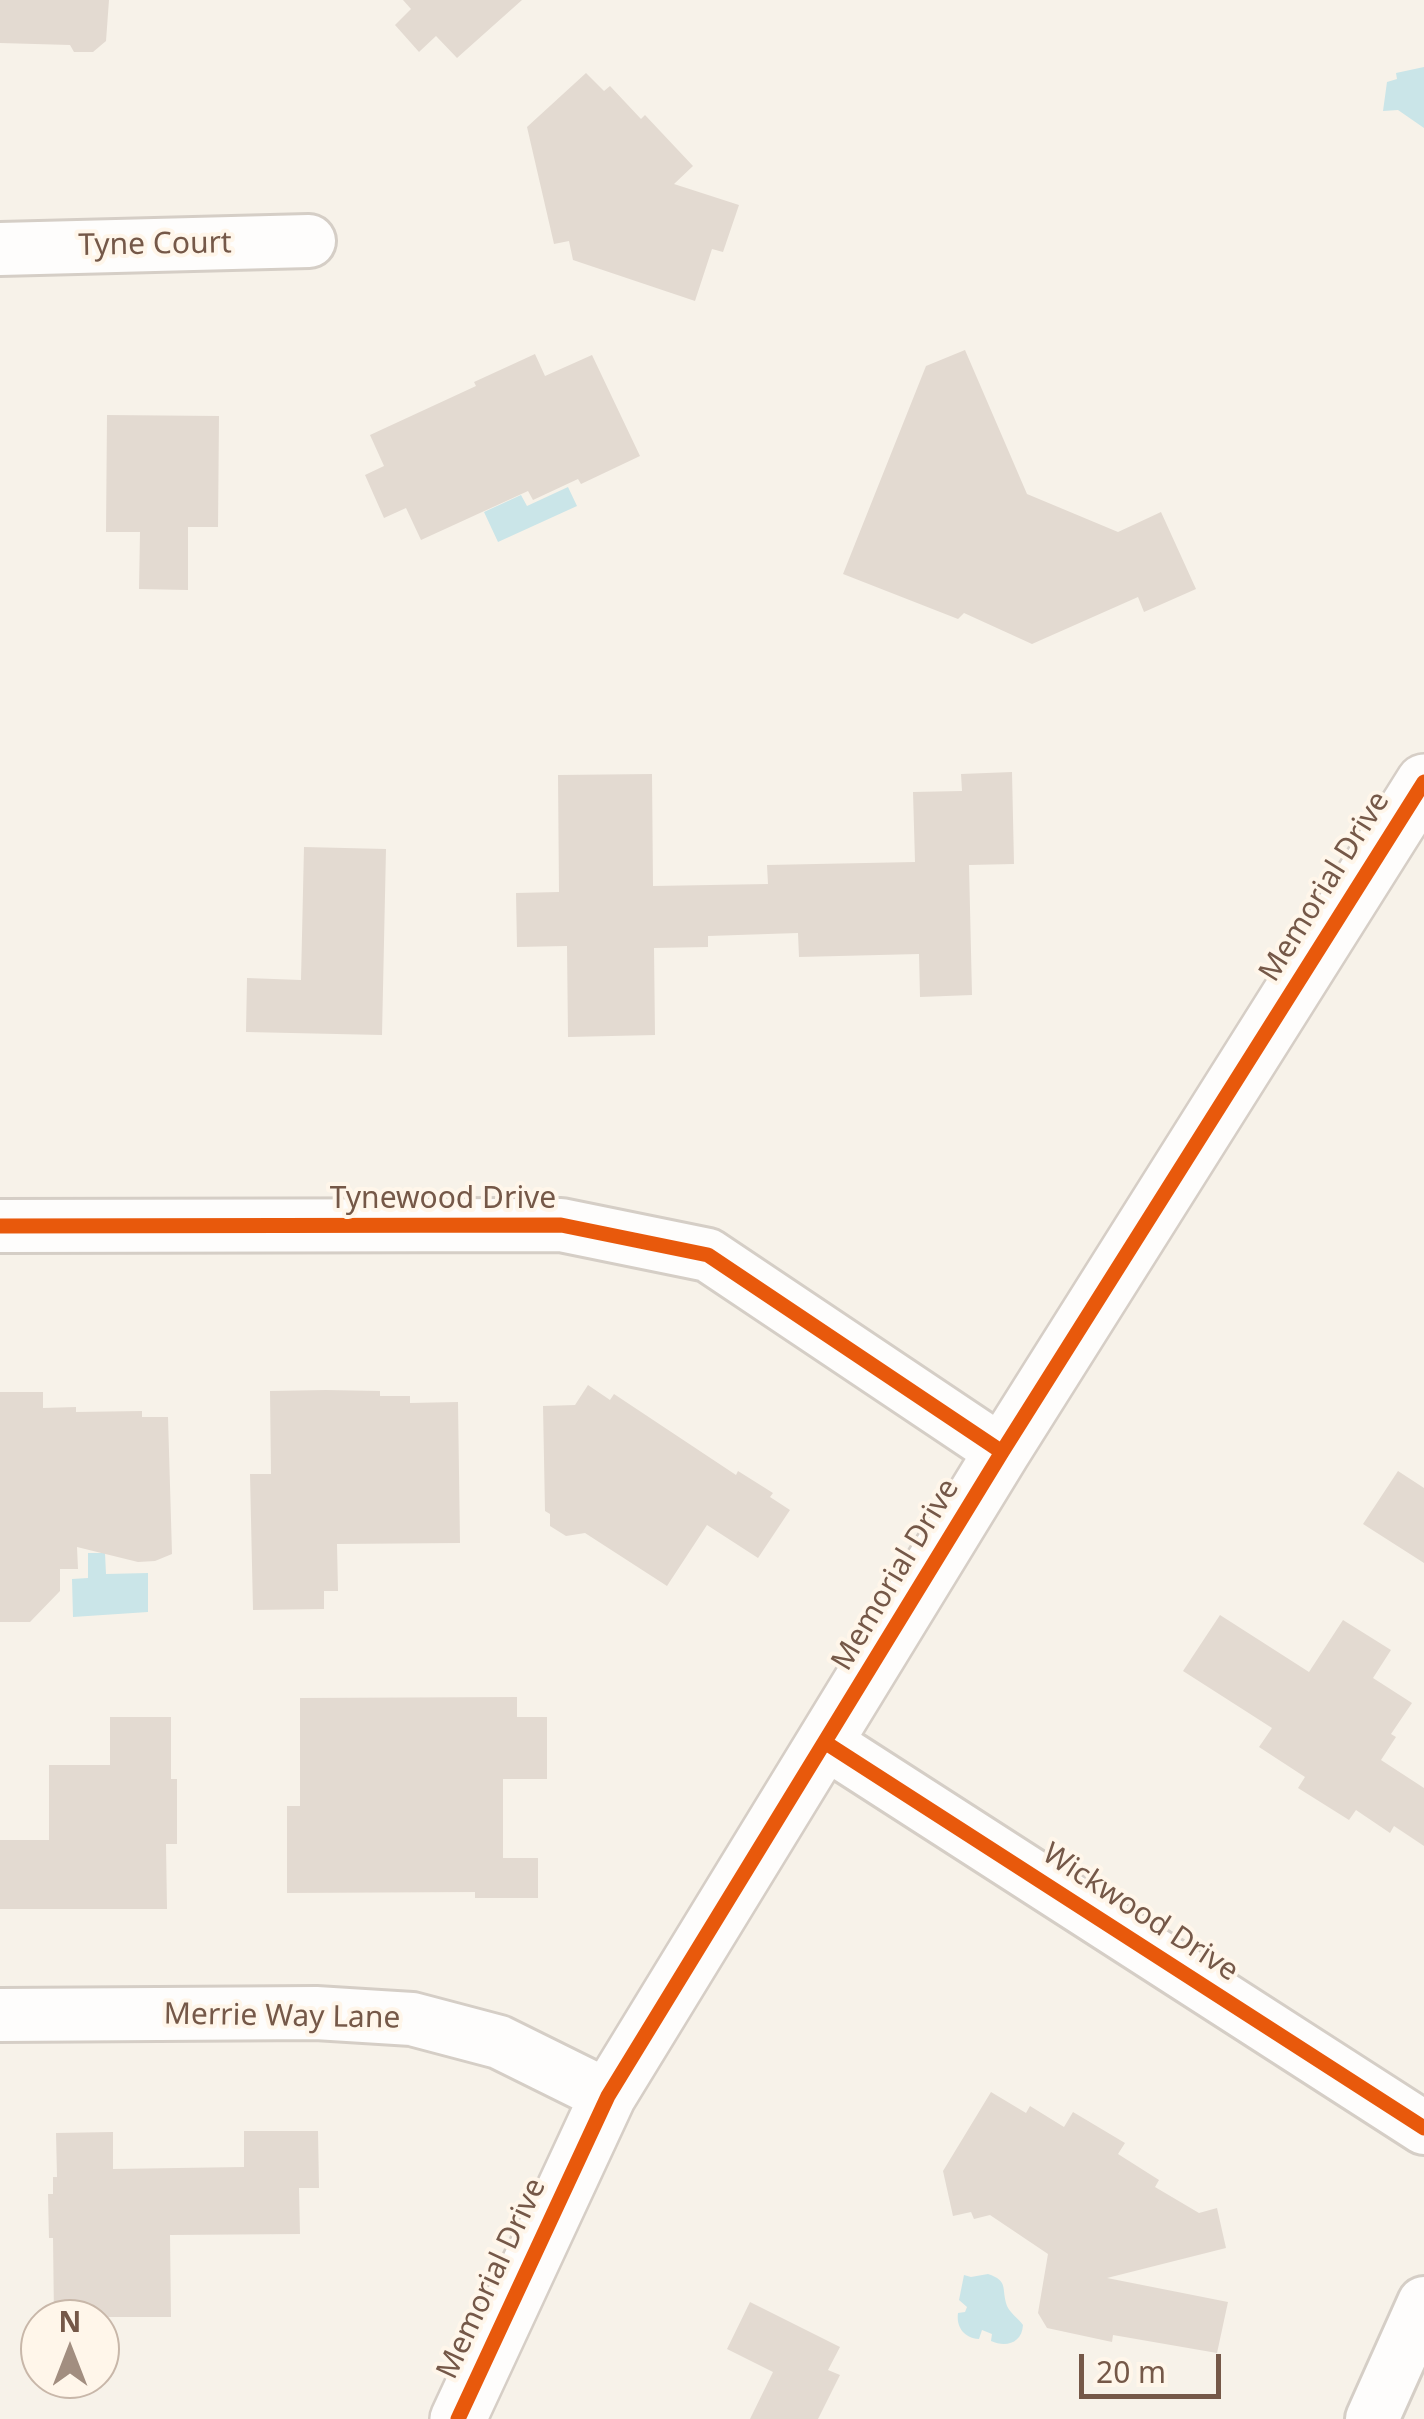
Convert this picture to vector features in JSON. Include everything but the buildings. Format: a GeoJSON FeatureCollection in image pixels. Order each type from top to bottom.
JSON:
{"type":"FeatureCollection","features":[{"type":"Feature","properties":{"kind":"street","name":"Tyne Court"},"geometry":{"type":"LineString","coordinates":[[0,249],[309,241]]}},
{"type":"Feature","properties":{"kind":"street","name":"Memorial Drive"},"geometry":{"type":"LineString","coordinates":[[458,2419],[608,2096],[1002,1452],[1424,782]]}},
{"type":"Feature","properties":{"kind":"street","name":"Tynewood Drive"},"geometry":{"type":"LineString","coordinates":[[0,1226],[562,1225],[708,1255],[1002,1452]]}},
{"type":"Feature","properties":{"kind":"street","name":"Wickwood Drive"},"geometry":{"type":"LineString","coordinates":[[826,1743],[1424,2128]]}},
{"type":"Feature","properties":{"kind":"street","name":"Merrie Way Lane"},"geometry":{"type":"LineString","coordinates":[[0,2014],[316,2014],[412,2019],[498,2042],[608,2096]]}},
{"type":"Feature","properties":{"kind":"street"},"geometry":{"type":"LineString","coordinates":[[1372,2419],[1424,2303]]}},
{"type":"Feature","properties":{"kind":"water"},"geometry":{"type":"Polygon","coordinates":[[[1424,67],[1424,128],[1398,110],[1383,111],[1387,82],[1397,79],[1396,73],[1424,67]]]}},
{"type":"Feature","properties":{"kind":"water"},"geometry":{"type":"Polygon","coordinates":[[[568,487],[577,506],[498,542],[484,512],[521,495],[527,506],[568,487]]]}},
{"type":"Feature","properties":{"kind":"water"},"geometry":{"type":"Polygon","coordinates":[[[88,1553],[105,1553],[106,1574],[148,1573],[148,1612],[73,1617],[72,1579],[88,1578],[88,1553]]]}},
{"type":"Feature","properties":{"kind":"water"},"geometry":{"type":"Polygon","coordinates":[[[988,2274],[1002,2282],[1007,2306],[1023,2325],[1020,2336],[1012,2342],[991,2341],[992,2334],[982,2330],[979,2339],[974,2338],[960,2327],[958,2313],[965,2312],[967,2307],[959,2300],[964,2275],[988,2274]]]}},
{"type":"Feature","properties":{"kind":"cycle path"},"geometry":{"type":"LineString","coordinates":[[458,2419],[608,2096],[1002,1452],[1424,782]]}},
{"type":"Feature","properties":{"kind":"cycle path"},"geometry":{"type":"LineString","coordinates":[[0,1226],[561,1225],[708,1255],[1002,1452]]}},
{"type":"Feature","properties":{"kind":"cycle path"},"geometry":{"type":"LineString","coordinates":[[826,1743],[1424,2128]]}}]}
